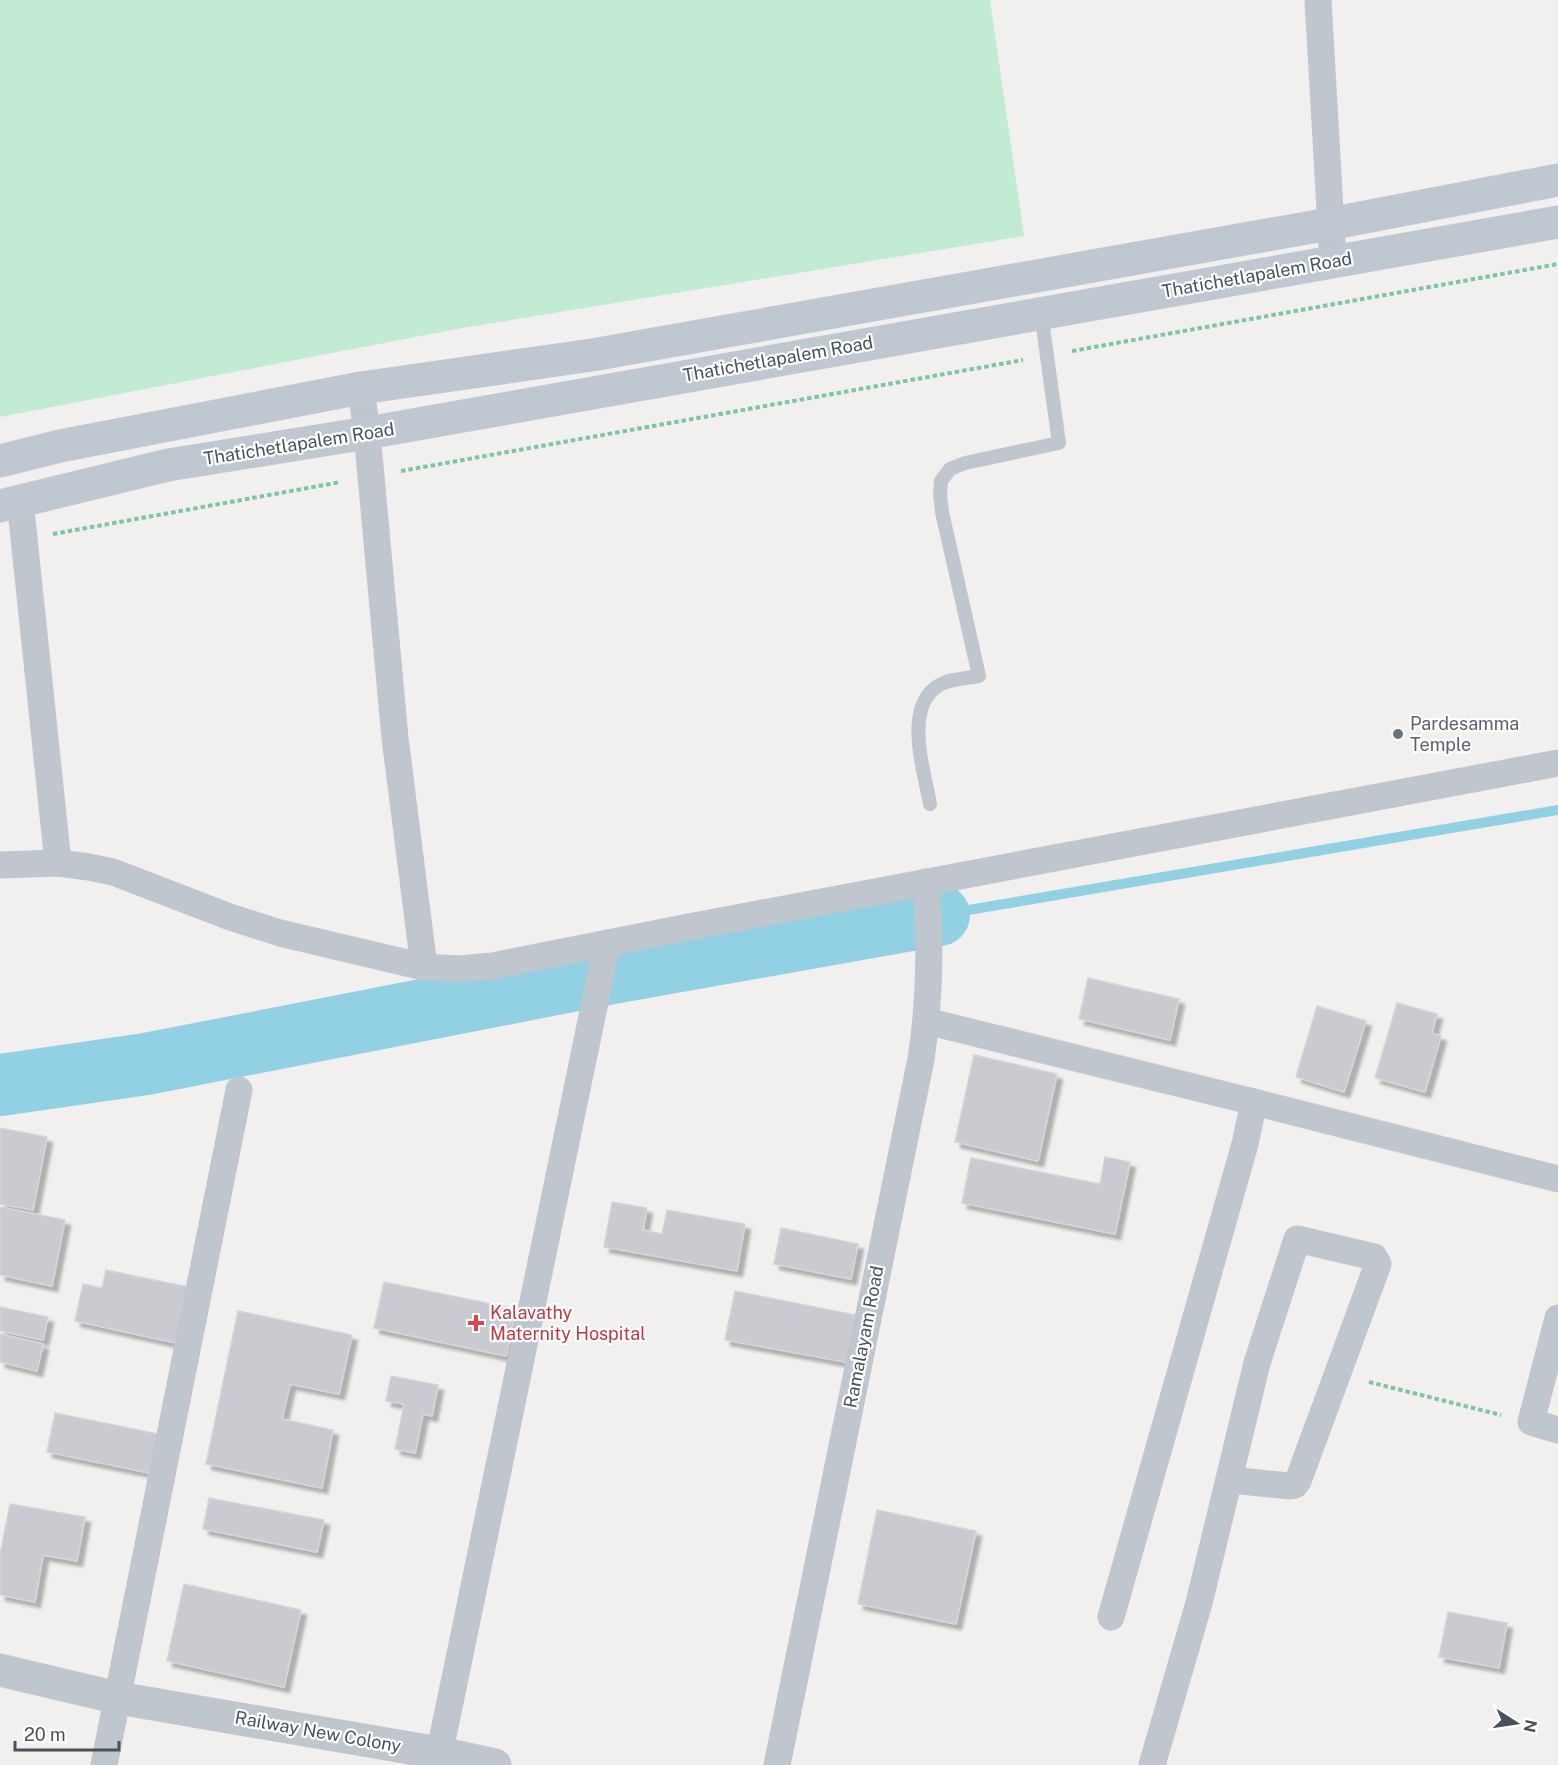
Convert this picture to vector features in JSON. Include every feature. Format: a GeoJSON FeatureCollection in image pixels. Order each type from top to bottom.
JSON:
{"type":"FeatureCollection","features":[{"type":"Feature","properties":{"kind":"main road","name":"Thatichetlapalem Road"},"geometry":{"type":"LineString","coordinates":[[0,461],[60,446],[361,388],[592,355],[1329,224],[1558,180]]}},
{"type":"Feature","properties":{"kind":"main road","name":"Thatichetlapalem Road"},"geometry":{"type":"LineString","coordinates":[[10,503],[168,465],[368,433],[1558,222]]}},
{"type":"Feature","properties":{"kind":"street"},"geometry":{"type":"LineString","coordinates":[[1318,0],[1329,224],[1333,262]]}},
{"type":"Feature","properties":{"kind":"street"},"geometry":{"type":"LineString","coordinates":[[361,388],[368,433],[395,738],[424,967]]}},
{"type":"Feature","properties":{"kind":"street"},"geometry":{"type":"LineString","coordinates":[[10,503],[24,542],[58,863]]}},
{"type":"Feature","properties":{"kind":"street"},"geometry":{"type":"LineString","coordinates":[[0,866],[58,863],[113,872],[230,917],[280,933],[424,967],[459,969],[492,966],[607,944],[928,906],[1558,763]]}},
{"type":"Feature","properties":{"kind":"street","name":"Ramalayam Road"},"geometry":{"type":"LineString","coordinates":[[777,1765],[921,1059],[929,983],[928,906]]}},
{"type":"Feature","properties":{"kind":"street"},"geometry":{"type":"LineString","coordinates":[[438,1759],[607,944]]}},
{"type":"Feature","properties":{"kind":"street"},"geometry":{"type":"LineString","coordinates":[[926,1020],[1558,1179]]}},
{"type":"Feature","properties":{"kind":"street"},"geometry":{"type":"LineString","coordinates":[[104,1765],[239,1090]]}},
{"type":"Feature","properties":{"kind":"street"},"geometry":{"type":"LineString","coordinates":[[1111,1617],[1242,1154],[1254,1102]]}},
{"type":"Feature","properties":{"kind":"street"},"geometry":{"type":"LineString","coordinates":[[1152,1765],[1199,1604],[1257,1363],[1297,1239],[1374,1257],[1378,1264],[1298,1481],[1295,1485],[1290,1486],[1230,1480]]}},
{"type":"Feature","properties":{"kind":"street"},"geometry":{"type":"LineString","coordinates":[[1558,1317],[1531,1422],[1558,1430]]}},
{"type":"Feature","properties":{"kind":"street","name":"Railway New Colony"},"geometry":{"type":"LineString","coordinates":[[0,1670],[118,1698],[438,1759],[495,1765]]}},
{"type":"Feature","properties":{"kind":"lane"},"geometry":{"type":"LineString","coordinates":[[930,804],[918,737],[919,711],[928,694],[946,682],[978,676],[942,512],[941,481],[950,470],[965,463],[1059,443],[1041,313]]}},
{"type":"Feature","properties":{"kind":"path"},"geometry":{"type":"LineString","coordinates":[[24,542],[53,534],[1558,264]]}},
{"type":"Feature","properties":{"kind":"path"},"geometry":{"type":"LineString","coordinates":[[1336,1375],[1531,1422]]}},
{"type":"Feature","properties":{"kind":"green space"},"geometry":{"type":"Polygon","coordinates":[[[0,0],[990,0],[1024,236],[462,328],[0,417],[0,0]]]}},
{"type":"Feature","properties":{"kind":"building"},"geometry":{"type":"Polygon","coordinates":[[[1088,978],[1179,999],[1170,1040],[1079,1019],[1088,978]]]}},
{"type":"Feature","properties":{"kind":"building"},"geometry":{"type":"Polygon","coordinates":[[[1397,1003],[1437,1014],[1432,1033],[1441,1036],[1425,1092],[1375,1078],[1397,1003]]]}},
{"type":"Feature","properties":{"kind":"building"},"geometry":{"type":"Polygon","coordinates":[[[1317,1006],[1366,1021],[1344,1092],[1296,1077],[1317,1006]]]}},
{"type":"Feature","properties":{"kind":"building"},"geometry":{"type":"Polygon","coordinates":[[[974,1055],[1057,1074],[1038,1161],[955,1142],[974,1055]]]}},
{"type":"Feature","properties":{"kind":"building"},"geometry":{"type":"Polygon","coordinates":[[[0,1128],[47,1137],[33,1210],[0,1204],[0,1128]]]}},
{"type":"Feature","properties":{"kind":"building"},"geometry":{"type":"Polygon","coordinates":[[[1105,1157],[1130,1162],[1115,1234],[962,1203],[971,1158],[1100,1184],[1105,1157]]]}},
{"type":"Feature","properties":{"kind":"building"},"geometry":{"type":"Polygon","coordinates":[[[612,1202],[647,1208],[643,1230],[662,1234],[667,1210],[745,1224],[737,1271],[604,1247],[612,1202]]]}},
{"type":"Feature","properties":{"kind":"building"},"geometry":{"type":"Polygon","coordinates":[[[0,1207],[65,1220],[52,1286],[0,1275],[0,1207]]]}},
{"type":"Feature","properties":{"kind":"building"},"geometry":{"type":"Polygon","coordinates":[[[781,1228],[858,1244],[851,1279],[774,1264],[781,1228]]]}},
{"type":"Feature","properties":{"kind":"building"},"geometry":{"type":"Polygon","coordinates":[[[106,1270],[193,1288],[181,1344],[75,1321],[83,1284],[102,1288],[106,1270]]]}},
{"type":"Feature","properties":{"kind":"building"},"geometry":{"type":"Polygon","coordinates":[[[384,1282],[516,1309],[506,1356],[374,1328],[384,1282]]]}},
{"type":"Feature","properties":{"kind":"building"},"geometry":{"type":"Polygon","coordinates":[[[735,1291],[866,1317],[856,1364],[725,1340],[735,1291]]]}},
{"type":"Feature","properties":{"kind":"building"},"geometry":{"type":"Polygon","coordinates":[[[0,1307],[48,1317],[43,1340],[0,1331],[0,1307]]]}},
{"type":"Feature","properties":{"kind":"building"},"geometry":{"type":"Polygon","coordinates":[[[238,1311],[352,1335],[339,1394],[290,1384],[282,1419],[333,1430],[322,1488],[206,1464],[238,1311]]]}},
{"type":"Feature","properties":{"kind":"building"},"geometry":{"type":"Polygon","coordinates":[[[0,1334],[43,1344],[37,1371],[0,1362],[0,1334]]]}},
{"type":"Feature","properties":{"kind":"building"},"geometry":{"type":"Polygon","coordinates":[[[391,1376],[438,1385],[432,1416],[423,1414],[415,1453],[395,1449],[404,1404],[386,1401],[391,1376]]]}},
{"type":"Feature","properties":{"kind":"building"},"geometry":{"type":"Polygon","coordinates":[[[55,1413],[168,1436],[160,1475],[47,1452],[55,1413]]]}},
{"type":"Feature","properties":{"kind":"building"},"geometry":{"type":"Polygon","coordinates":[[[209,1498],[324,1520],[317,1552],[203,1529],[209,1498]]]}},
{"type":"Feature","properties":{"kind":"building"},"geometry":{"type":"Polygon","coordinates":[[[10,1504],[85,1517],[77,1561],[43,1555],[35,1602],[0,1595],[0,1555],[10,1504]]]}},
{"type":"Feature","properties":{"kind":"building"},"geometry":{"type":"Polygon","coordinates":[[[877,1510],[976,1531],[956,1624],[858,1604],[877,1510]]]}},
{"type":"Feature","properties":{"kind":"building"},"geometry":{"type":"Polygon","coordinates":[[[184,1584],[301,1610],[284,1687],[167,1661],[184,1584]]]}},
{"type":"Feature","properties":{"kind":"building"},"geometry":{"type":"Polygon","coordinates":[[[1448,1612],[1507,1623],[1499,1668],[1439,1657],[1448,1612]]]}},
{"type":"Feature","properties":{"kind":"waterway"},"geometry":{"type":"LineString","coordinates":[[939,915],[1558,810]]}},
{"type":"Feature","properties":{"kind":"waterway"},"geometry":{"type":"LineString","coordinates":[[0,1085],[146,1064],[612,973],[939,915]]}},
{"type":"Feature","properties":{"kind":"place","name":"Pardesamma Temple"},"geometry":{"type":"Point","coordinates":[1398,734]}},
{"type":"Feature","properties":{"kind":"place","name":"Kalavathy Maternity Hospital"},"geometry":{"type":"Point","coordinates":[476,1323]}}]}
